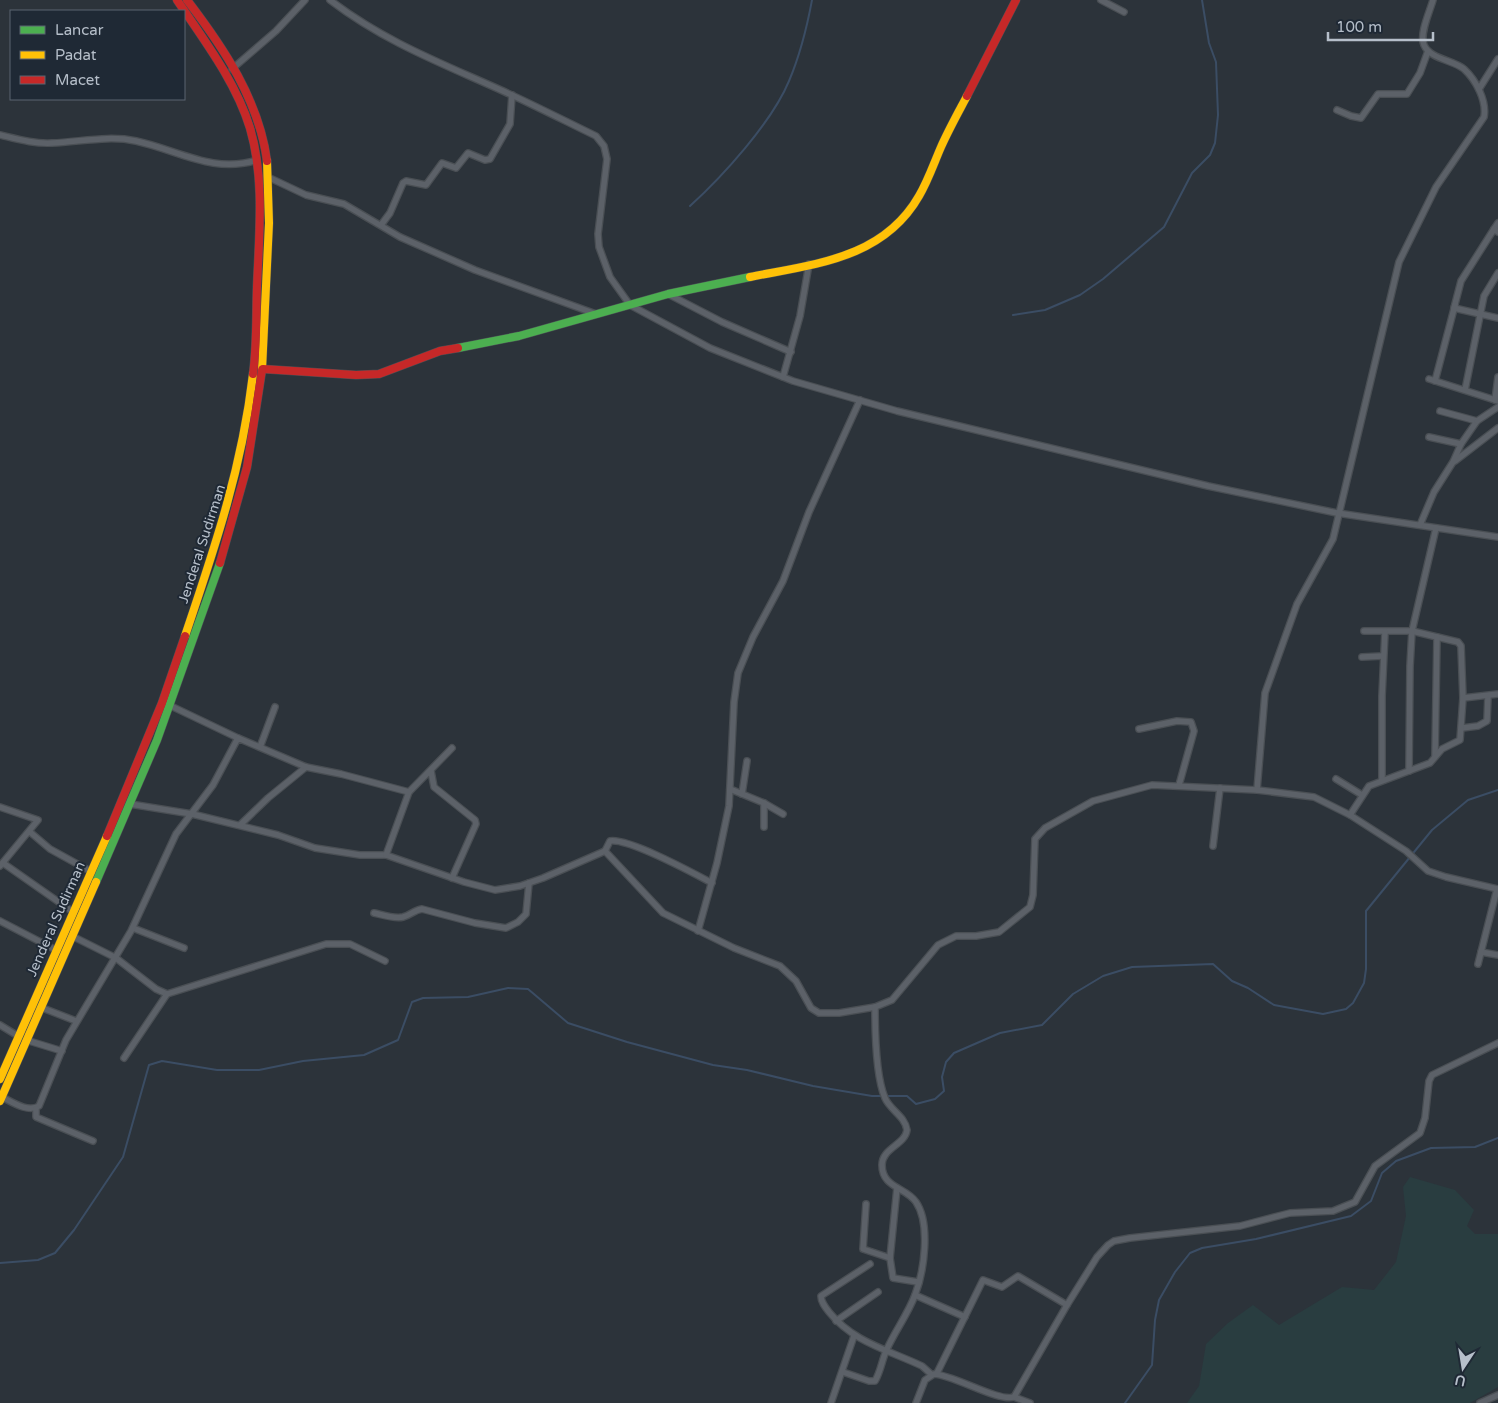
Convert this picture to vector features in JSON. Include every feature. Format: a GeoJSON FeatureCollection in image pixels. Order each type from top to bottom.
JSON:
{"type":"FeatureCollection","features":[{"type":"Feature","properties":{"kind":"main road"},"geometry":{"type":"LineString","coordinates":[[1,1099],[171,706],[230,532],[244,483],[252,440],[263,369],[267,305],[270,178],[259,126],[248,98],[232,69],[187,0]]}},
{"type":"Feature","properties":{"kind":"main road"},"geometry":{"type":"LineString","coordinates":[[263,369],[348,375],[379,374],[440,351],[518,336],[668,294],[846,256],[864,248],[882,238],[902,220],[919,196],[942,144],[1016,0]]}},
{"type":"Feature","properties":{"kind":"main road","name":"Jenderal Sudirman"},"geometry":{"type":"LineString","coordinates":[[0,1079],[162,703],[224,521],[242,448],[251,396],[255,349],[260,214],[257,160],[250,128],[240,102],[208,46],[185,12]]}},
{"type":"Feature","properties":{"kind":"street"},"geometry":{"type":"LineString","coordinates":[[232,69],[276,31],[305,0]]}},
{"type":"Feature","properties":{"kind":"street"},"geometry":{"type":"LineString","coordinates":[[330,0],[358,21],[407,49],[512,95],[596,136],[604,146],[607,164],[599,222],[599,247],[610,277],[630,305],[710,348],[783,377],[860,400],[1208,486],[1337,513],[1498,537]]}},
{"type":"Feature","properties":{"kind":"street"},"geometry":{"type":"LineString","coordinates":[[1101,0],[1124,12]]}},
{"type":"Feature","properties":{"kind":"street"},"geometry":{"type":"LineString","coordinates":[[1257,790],[1265,693],[1297,604],[1333,539],[1337,513],[1399,262],[1436,187],[1484,117],[1486,110],[1479,89],[1463,68],[1428,51],[1423,44],[1423,37],[1433,0]]}},
{"type":"Feature","properties":{"kind":"street"},"geometry":{"type":"LineString","coordinates":[[1337,110],[1361,118],[1378,94],[1407,94],[1420,73],[1428,51]]}},
{"type":"Feature","properties":{"kind":"street"},"geometry":{"type":"LineString","coordinates":[[1479,89],[1496,67],[1498,59]]}},
{"type":"Feature","properties":{"kind":"street"},"geometry":{"type":"LineString","coordinates":[[381,225],[390,213],[403,183],[406,181],[426,185],[442,163],[456,168],[468,154],[485,160],[490,159],[510,124],[512,95]]}},
{"type":"Feature","properties":{"kind":"street"},"geometry":{"type":"LineString","coordinates":[[0,135],[41,144],[101,139],[135,141],[194,159],[227,166],[257,160]]}},
{"type":"Feature","properties":{"kind":"street"},"geometry":{"type":"LineString","coordinates":[[270,178],[306,195],[344,204],[400,237],[475,270],[596,314]]}},
{"type":"Feature","properties":{"kind":"street"},"geometry":{"type":"LineString","coordinates":[[1498,223],[1496,230],[1461,281],[1432,380],[1497,400],[1498,377]]}},
{"type":"Feature","properties":{"kind":"street"},"geometry":{"type":"LineString","coordinates":[[783,377],[791,352],[809,264]]}},
{"type":"Feature","properties":{"kind":"street"},"geometry":{"type":"LineString","coordinates":[[1465,390],[1482,314],[1484,296],[1498,273]]}},
{"type":"Feature","properties":{"kind":"street"},"geometry":{"type":"LineString","coordinates":[[1454,308],[1458,291]]}},
{"type":"Feature","properties":{"kind":"street"},"geometry":{"type":"LineString","coordinates":[[668,294],[722,322],[791,352]]}},
{"type":"Feature","properties":{"kind":"street"},"geometry":{"type":"LineString","coordinates":[[1454,308],[1498,318]]}},
{"type":"Feature","properties":{"kind":"street"},"geometry":{"type":"LineString","coordinates":[[698,931],[712,883],[728,812],[734,702],[738,673],[754,636],[783,581],[809,512],[860,400]]}},
{"type":"Feature","properties":{"kind":"street"},"geometry":{"type":"LineString","coordinates":[[1420,525],[1434,492],[1453,462],[1461,444],[1477,421],[1498,407]]}},
{"type":"Feature","properties":{"kind":"street"},"geometry":{"type":"LineString","coordinates":[[1440,411],[1477,421]]}},
{"type":"Feature","properties":{"kind":"street"},"geometry":{"type":"LineString","coordinates":[[1453,462],[1498,428]]}},
{"type":"Feature","properties":{"kind":"street"},"geometry":{"type":"LineString","coordinates":[[1429,437],[1461,444]]}},
{"type":"Feature","properties":{"kind":"street"},"geometry":{"type":"LineString","coordinates":[[1409,772],[1412,631],[1436,528]]}},
{"type":"Feature","properties":{"kind":"street"},"geometry":{"type":"LineString","coordinates":[[1350,815],[1369,786],[1430,763],[1442,749],[1460,740],[1462,728],[1463,698],[1460,643],[1412,631],[1364,631]]}},
{"type":"Feature","properties":{"kind":"street"},"geometry":{"type":"LineString","coordinates":[[1382,780],[1383,656],[1385,632]]}},
{"type":"Feature","properties":{"kind":"street"},"geometry":{"type":"LineString","coordinates":[[1435,758],[1437,638]]}},
{"type":"Feature","properties":{"kind":"street"},"geometry":{"type":"LineString","coordinates":[[1362,657],[1383,656]]}},
{"type":"Feature","properties":{"kind":"street"},"geometry":{"type":"LineString","coordinates":[[1463,698],[1498,694]]}},
{"type":"Feature","properties":{"kind":"street"},"geometry":{"type":"LineString","coordinates":[[1462,728],[1487,721],[1488,696]]}},
{"type":"Feature","properties":{"kind":"street"},"geometry":{"type":"LineString","coordinates":[[171,706],[306,768],[341,774],[409,792]]}},
{"type":"Feature","properties":{"kind":"street"},"geometry":{"type":"LineString","coordinates":[[260,747],[275,707]]}},
{"type":"Feature","properties":{"kind":"street"},"geometry":{"type":"LineString","coordinates":[[1139,729],[1177,721],[1191,722],[1194,731],[1180,785]]}},
{"type":"Feature","properties":{"kind":"street"},"geometry":{"type":"LineString","coordinates":[[93,1141],[36,1117],[36,1109],[76,1021],[133,928],[176,834],[213,785],[238,738]]}},
{"type":"Feature","properties":{"kind":"street"},"geometry":{"type":"LineString","coordinates":[[386,855],[409,792],[452,748]]}},
{"type":"Feature","properties":{"kind":"street"},"geometry":{"type":"LineString","coordinates":[[742,794],[747,761]]}},
{"type":"Feature","properties":{"kind":"street"},"geometry":{"type":"LineString","coordinates":[[240,825],[268,798],[306,768]]}},
{"type":"Feature","properties":{"kind":"street"},"geometry":{"type":"LineString","coordinates":[[430,771],[434,787],[475,820],[476,824],[452,878]]}},
{"type":"Feature","properties":{"kind":"street"},"geometry":{"type":"LineString","coordinates":[[1336,779],[1362,795]]}},
{"type":"Feature","properties":{"kind":"street"},"geometry":{"type":"LineString","coordinates":[[605,851],[662,913],[698,931],[780,966],[792,976],[812,1008],[819,1013],[840,1013],[875,1007],[896,998],[938,945],[961,935],[995,934],[1026,911],[1033,899],[1035,839],[1045,828],[1093,801],[1145,786],[1180,785],[1257,790],[1314,797],[1350,815],[1406,850],[1428,871],[1497,889],[1478,964]]}},
{"type":"Feature","properties":{"kind":"street"},"geometry":{"type":"LineString","coordinates":[[1213,846],[1220,788]]}},
{"type":"Feature","properties":{"kind":"street"},"geometry":{"type":"LineString","coordinates":[[730,789],[764,803],[783,814]]}},
{"type":"Feature","properties":{"kind":"street"},"geometry":{"type":"LineString","coordinates":[[764,803],[764,827]]}},
{"type":"Feature","properties":{"kind":"street"},"geometry":{"type":"LineString","coordinates":[[130,804],[192,814],[240,825],[315,848],[360,856],[386,855],[452,878],[495,890],[529,883],[605,851],[610,841],[616,841],[642,850],[712,883]]}},
{"type":"Feature","properties":{"kind":"street"},"geometry":{"type":"LineString","coordinates":[[0,806],[37,819],[37,823],[30,832],[1,865],[73,912]]}},
{"type":"Feature","properties":{"kind":"street"},"geometry":{"type":"LineString","coordinates":[[30,832],[50,849],[90,871]]}},
{"type":"Feature","properties":{"kind":"street"},"geometry":{"type":"LineString","coordinates":[[374,913],[390,917],[404,917],[414,910],[422,909],[475,923],[506,928],[521,920],[526,914],[529,883]]}},
{"type":"Feature","properties":{"kind":"street"},"geometry":{"type":"LineString","coordinates":[[0,921],[56,950]]}},
{"type":"Feature","properties":{"kind":"street"},"geometry":{"type":"LineString","coordinates":[[133,928],[184,948]]}},
{"type":"Feature","properties":{"kind":"street"},"geometry":{"type":"LineString","coordinates":[[72,936],[116,958],[156,990],[167,994],[326,944],[350,944],[386,961]]}},
{"type":"Feature","properties":{"kind":"street"},"geometry":{"type":"LineString","coordinates":[[1481,952],[1498,955]]}},
{"type":"Feature","properties":{"kind":"street"},"geometry":{"type":"LineString","coordinates":[[124,1058],[167,994]]}},
{"type":"Feature","properties":{"kind":"street"},"geometry":{"type":"LineString","coordinates":[[40,1007],[76,1021]]}},
{"type":"Feature","properties":{"kind":"street"},"geometry":{"type":"LineString","coordinates":[[843,1372],[869,1381],[875,1381],[887,1350],[916,1295],[925,1247],[922,1216],[915,1200],[886,1180],[882,1163],[885,1154],[907,1133],[907,1126],[884,1096],[875,1037],[875,1007]]}},
{"type":"Feature","properties":{"kind":"street"},"geometry":{"type":"LineString","coordinates":[[0,1025],[18,1036]]}},
{"type":"Feature","properties":{"kind":"street"},"geometry":{"type":"LineString","coordinates":[[26,1040],[62,1051]]}},
{"type":"Feature","properties":{"kind":"street"},"geometry":{"type":"LineString","coordinates":[[1011,1400],[1097,1257],[1114,1241],[1240,1226],[1308,1211],[1333,1211],[1355,1202],[1376,1166],[1420,1133],[1425,1118],[1429,1081],[1432,1075],[1498,1043]]}},
{"type":"Feature","properties":{"kind":"street"},"geometry":{"type":"LineString","coordinates":[[1,1099],[28,1109],[36,1109]]}},
{"type":"Feature","properties":{"kind":"street"},"geometry":{"type":"LineString","coordinates":[[897,1188],[890,1274],[893,1278],[918,1282]]}},
{"type":"Feature","properties":{"kind":"street"},"geometry":{"type":"LineString","coordinates":[[866,1204],[863,1249],[890,1258]]}},
{"type":"Feature","properties":{"kind":"street"},"geometry":{"type":"LineString","coordinates":[[870,1264],[821,1296],[822,1302],[836,1320],[854,1336],[922,1366],[934,1374],[1011,1400],[1030,1403]]}},
{"type":"Feature","properties":{"kind":"street"},"geometry":{"type":"LineString","coordinates":[[916,1403],[925,1380],[934,1374],[983,1280],[1002,1287],[1018,1276],[1067,1305]]}},
{"type":"Feature","properties":{"kind":"street"},"geometry":{"type":"LineString","coordinates":[[836,1320],[878,1292]]}},
{"type":"Feature","properties":{"kind":"street"},"geometry":{"type":"LineString","coordinates":[[916,1295],[965,1317]]}},
{"type":"Feature","properties":{"kind":"street"},"geometry":{"type":"LineString","coordinates":[[831,1403],[854,1336]]}},
{"type":"Feature","properties":{"kind":"street"},"geometry":{"type":"LineString","coordinates":[[1480,1403],[1498,1395]]}},
{"type":"Feature","properties":{"kind":"green space"},"geometry":{"type":"Polygon","coordinates":[[[1410,1177],[1455,1190],[1474,1210],[1467,1226],[1475,1234],[1498,1234],[1498,1387],[1470,1403],[1187,1403],[1199,1386],[1206,1344],[1228,1323],[1253,1305],[1279,1325],[1342,1287],[1374,1290],[1396,1262],[1406,1216],[1403,1187],[1410,1177]]]}},
{"type":"Feature","properties":{"kind":"waterway"},"geometry":{"type":"LineString","coordinates":[[690,206],[746,148],[771,114],[789,81],[800,51],[812,0]]}},
{"type":"Feature","properties":{"kind":"waterway"},"geometry":{"type":"LineString","coordinates":[[1013,315],[1045,310],[1080,295],[1103,279],[1164,227],[1192,173],[1210,155],[1215,143],[1218,115],[1216,62],[1209,43],[1202,0]]}},
{"type":"Feature","properties":{"kind":"waterway"},"geometry":{"type":"LineString","coordinates":[[0,1263],[38,1260],[55,1253],[74,1230],[123,1157],[149,1065],[162,1061],[217,1070],[259,1070],[303,1061],[364,1055],[398,1040],[412,1002],[423,998],[468,997],[508,988],[528,989],[568,1023],[627,1042],[713,1065],[747,1070],[813,1086],[872,1096],[907,1096],[916,1104],[935,1099],[944,1091],[942,1077],[946,1062],[954,1053],[1000,1033],[1042,1025],[1073,994],[1103,976],[1132,967],[1213,964],[1232,981],[1248,988],[1274,1005],[1323,1014],[1346,1009],[1353,1003],[1364,983],[1366,969],[1366,911],[1432,830],[1468,800],[1498,790]]}},
{"type":"Feature","properties":{"kind":"waterway"},"geometry":{"type":"LineString","coordinates":[[1125,1403],[1152,1365],[1155,1320],[1159,1300],[1175,1272],[1190,1253],[1202,1248],[1256,1239],[1351,1216],[1371,1201],[1382,1173],[1396,1161],[1431,1148],[1475,1147],[1498,1138]]}},
{"type":"Feature","properties":{"kind":"traffic: fast"},"geometry":{"type":"LineString","coordinates":[[458,348],[519,336],[668,294],[750,277]]}},
{"type":"Feature","properties":{"kind":"traffic: fast"},"geometry":{"type":"LineString","coordinates":[[96,882],[157,740],[220,563]]}},
{"type":"Feature","properties":{"kind":"traffic: slow"},"geometry":{"type":"LineString","coordinates":[[750,277],[798,268],[845,255],[867,246],[886,233],[904,217],[919,196],[944,140],[967,96]]}},
{"type":"Feature","properties":{"kind":"traffic: slow"},"geometry":{"type":"LineString","coordinates":[[262,370],[269,223],[267,161]]}},
{"type":"Feature","properties":{"kind":"traffic: slow"},"geometry":{"type":"LineString","coordinates":[[185,636],[217,539],[235,475],[253,374]]}},
{"type":"Feature","properties":{"kind":"traffic: slow"},"geometry":{"type":"LineString","coordinates":[[0,1079],[107,836]]}},
{"type":"Feature","properties":{"kind":"traffic: slow"},"geometry":{"type":"LineString","coordinates":[[0,1101],[96,882]]}},
{"type":"Feature","properties":{"kind":"traffic: jam"},"geometry":{"type":"LineString","coordinates":[[177,0],[184,10]]}},
{"type":"Feature","properties":{"kind":"traffic: jam"},"geometry":{"type":"LineString","coordinates":[[187,0],[214,36],[238,75],[256,117],[263,138],[267,161]]}},
{"type":"Feature","properties":{"kind":"traffic: jam"},"geometry":{"type":"LineString","coordinates":[[967,96],[1016,0]]}},
{"type":"Feature","properties":{"kind":"traffic: jam"},"geometry":{"type":"LineString","coordinates":[[185,12],[228,78],[244,111],[255,147],[258,167],[260,227],[253,374]]}},
{"type":"Feature","properties":{"kind":"traffic: jam"},"geometry":{"type":"LineString","coordinates":[[263,369],[356,375],[379,374],[440,351],[458,348]]}},
{"type":"Feature","properties":{"kind":"traffic: jam"},"geometry":{"type":"LineString","coordinates":[[220,563],[247,467],[262,370]]}},
{"type":"Feature","properties":{"kind":"traffic: jam"},"geometry":{"type":"LineString","coordinates":[[107,836],[162,703],[185,636]]}}]}
